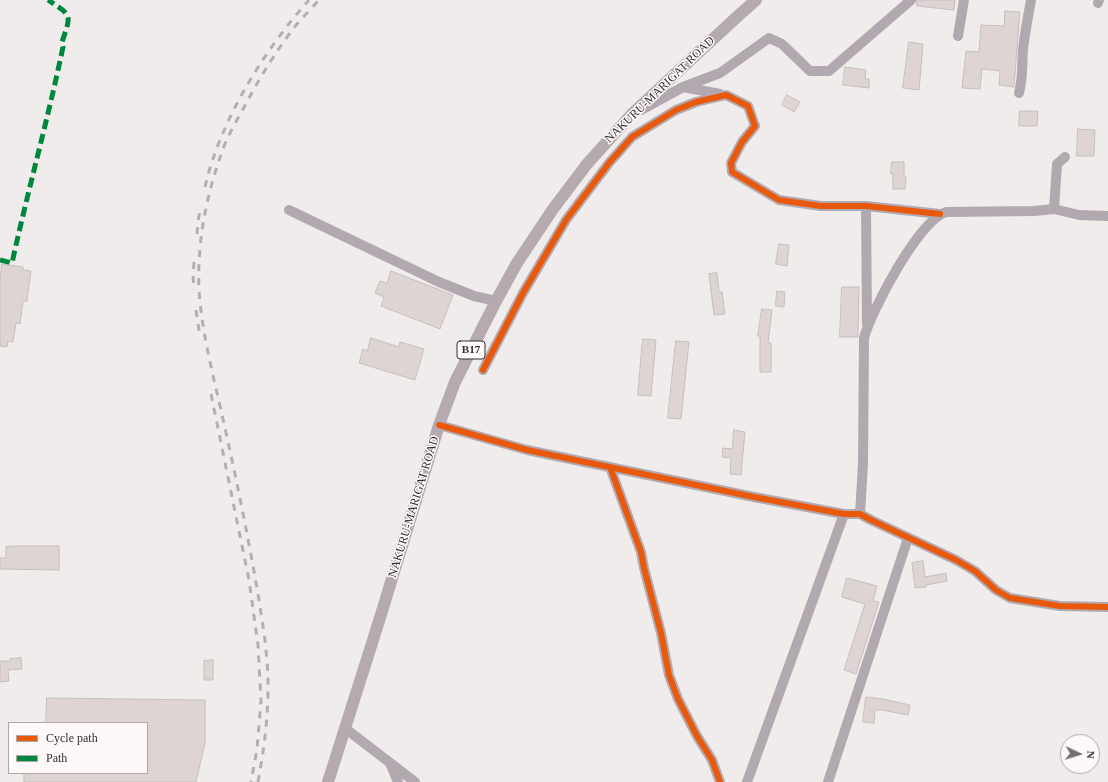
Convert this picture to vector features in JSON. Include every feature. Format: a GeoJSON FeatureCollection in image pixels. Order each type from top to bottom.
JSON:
{"type":"FeatureCollection","features":[{"type":"Feature","properties":{"kind":"main road","name":"NAKURU-MARIGAT ROAD"},"geometry":{"type":"LineString","coordinates":[[328,782],[346,729],[439,425],[455,382],[496,301],[517,264],[553,209],[587,164],[632,114],[756,0]]}},
{"type":"Feature","properties":{"kind":"street"},"geometry":{"type":"LineString","coordinates":[[632,114],[683,88],[720,73],[769,38],[782,44],[810,71],[829,71],[911,0]]}},
{"type":"Feature","properties":{"kind":"street"},"geometry":{"type":"LineString","coordinates":[[958,36],[964,0]]}},
{"type":"Feature","properties":{"kind":"street"},"geometry":{"type":"LineString","coordinates":[[1019,92],[1022,81],[1021,70],[1023,48],[1031,0]]}},
{"type":"Feature","properties":{"kind":"street"},"geometry":{"type":"LineString","coordinates":[[683,88],[726,96],[748,106],[755,126],[742,142],[731,163],[732,172],[779,200],[821,206],[866,206],[940,214],[955,211],[1034,211],[1054,209],[1079,215],[1108,216]]}},
{"type":"Feature","properties":{"kind":"street"},"geometry":{"type":"LineString","coordinates":[[483,370],[523,294],[566,220],[609,163],[627,142],[632,137],[676,110],[696,102],[726,96]]}},
{"type":"Feature","properties":{"kind":"street"},"geometry":{"type":"LineString","coordinates":[[1054,209],[1057,164],[1065,157]]}},
{"type":"Feature","properties":{"kind":"street"},"geometry":{"type":"LineString","coordinates":[[866,206],[867,326]]}},
{"type":"Feature","properties":{"kind":"street"},"geometry":{"type":"LineString","coordinates":[[289,210],[439,282],[474,296],[496,301]]}},
{"type":"Feature","properties":{"kind":"street"},"geometry":{"type":"LineString","coordinates":[[860,514],[863,464],[864,338],[867,326],[878,302],[918,237],[940,214]]}},
{"type":"Feature","properties":{"kind":"street"},"geometry":{"type":"LineString","coordinates":[[439,425],[527,450],[754,497],[844,514],[860,514],[956,560],[975,571],[996,590],[1010,598],[1060,606],[1108,607]]}},
{"type":"Feature","properties":{"kind":"street"},"geometry":{"type":"LineString","coordinates":[[610,467],[641,552],[661,633],[669,675],[678,699],[697,736],[712,760],[720,782]]}},
{"type":"Feature","properties":{"kind":"street"},"geometry":{"type":"LineString","coordinates":[[748,782],[844,514]]}},
{"type":"Feature","properties":{"kind":"street"},"geometry":{"type":"LineString","coordinates":[[828,782],[908,538]]}},
{"type":"Feature","properties":{"kind":"street"},"geometry":{"type":"LineString","coordinates":[[346,729],[415,782]]}},
{"type":"Feature","properties":{"kind":"street"},"geometry":{"type":"LineString","coordinates":[[390,763],[398,782]]}},
{"type":"Feature","properties":{"kind":"building"},"geometry":{"type":"Polygon","coordinates":[[[917,0],[955,0],[954,10],[917,6],[917,0]]]}},
{"type":"Feature","properties":{"kind":"building"},"geometry":{"type":"Polygon","coordinates":[[[1005,11],[1020,12],[1014,87],[999,85],[1000,71],[982,69],[980,89],[962,88],[966,51],[979,52],[981,25],[1004,26],[1005,11]]]}},
{"type":"Feature","properties":{"kind":"building"},"geometry":{"type":"Polygon","coordinates":[[[909,42],[923,44],[919,90],[903,88],[909,42]]]}},
{"type":"Feature","properties":{"kind":"building"},"geometry":{"type":"Polygon","coordinates":[[[845,67],[866,70],[865,79],[869,79],[869,88],[843,85],[845,67]]]}},
{"type":"Feature","properties":{"kind":"building"},"geometry":{"type":"Polygon","coordinates":[[[787,95],[800,102],[794,112],[782,105],[787,95]]]}},
{"type":"Feature","properties":{"kind":"building"},"geometry":{"type":"Polygon","coordinates":[[[1020,111],[1038,111],[1037,126],[1019,126],[1020,111]]]}},
{"type":"Feature","properties":{"kind":"building"},"geometry":{"type":"Polygon","coordinates":[[[1078,129],[1095,130],[1094,156],[1077,156],[1078,129]]]}},
{"type":"Feature","properties":{"kind":"building"},"geometry":{"type":"Polygon","coordinates":[[[892,162],[904,162],[904,177],[906,177],[905,189],[893,189],[893,174],[891,174],[892,162]]]}},
{"type":"Feature","properties":{"kind":"building"},"geometry":{"type":"Polygon","coordinates":[[[779,244],[789,245],[787,266],[776,264],[779,244]]]}},
{"type":"Feature","properties":{"kind":"building"},"geometry":{"type":"Polygon","coordinates":[[[2,264],[23,267],[23,270],[31,271],[27,301],[23,301],[20,324],[16,323],[13,342],[8,341],[7,347],[0,346],[0,279],[2,264]]]}},
{"type":"Feature","properties":{"kind":"building"},"geometry":{"type":"Polygon","coordinates":[[[391,271],[453,295],[440,329],[381,306],[384,297],[375,293],[380,281],[387,283],[391,271]]]}},
{"type":"Feature","properties":{"kind":"building"},"geometry":{"type":"Polygon","coordinates":[[[717,273],[719,292],[722,292],[725,314],[714,315],[709,274],[717,273]]]}},
{"type":"Feature","properties":{"kind":"building"},"geometry":{"type":"Polygon","coordinates":[[[842,287],[859,287],[858,337],[840,337],[842,287]]]}},
{"type":"Feature","properties":{"kind":"building"},"geometry":{"type":"Polygon","coordinates":[[[777,291],[785,292],[784,307],[776,306],[777,291]]]}},
{"type":"Feature","properties":{"kind":"building"},"geometry":{"type":"Polygon","coordinates":[[[762,309],[772,310],[768,343],[771,343],[771,372],[760,372],[760,336],[758,336],[762,309]]]}},
{"type":"Feature","properties":{"kind":"building"},"geometry":{"type":"Polygon","coordinates":[[[371,338],[399,347],[400,342],[424,349],[415,380],[359,363],[363,349],[367,351],[371,338]]]}},
{"type":"Feature","properties":{"kind":"building"},"geometry":{"type":"Polygon","coordinates":[[[643,339],[656,340],[651,396],[638,395],[643,339]]]}},
{"type":"Feature","properties":{"kind":"building"},"geometry":{"type":"Polygon","coordinates":[[[676,341],[689,342],[681,419],[668,418],[676,341]]]}},
{"type":"Feature","properties":{"kind":"building"},"geometry":{"type":"Polygon","coordinates":[[[734,430],[745,432],[741,475],[730,474],[731,458],[722,457],[723,448],[732,449],[734,430]]]}},
{"type":"Feature","properties":{"kind":"building"},"geometry":{"type":"Polygon","coordinates":[[[59,546],[59,570],[0,569],[0,558],[6,558],[6,547],[59,546]]]}},
{"type":"Feature","properties":{"kind":"building"},"geometry":{"type":"Polygon","coordinates":[[[923,561],[925,577],[946,573],[947,581],[926,585],[926,587],[915,588],[912,563],[923,561]]]}},
{"type":"Feature","properties":{"kind":"building"},"geometry":{"type":"Polygon","coordinates":[[[847,578],[877,586],[873,601],[879,602],[856,674],[844,670],[865,604],[842,597],[847,578]]]}},
{"type":"Feature","properties":{"kind":"building"},"geometry":{"type":"Polygon","coordinates":[[[21,658],[22,669],[8,670],[9,681],[0,682],[0,661],[10,661],[10,659],[21,658]]]}},
{"type":"Feature","properties":{"kind":"building"},"geometry":{"type":"Polygon","coordinates":[[[213,660],[213,680],[204,680],[204,661],[213,660]]]}},
{"type":"Feature","properties":{"kind":"building"},"geometry":{"type":"Polygon","coordinates":[[[866,697],[910,705],[908,715],[875,710],[874,723],[863,722],[866,697]]]}},
{"type":"Feature","properties":{"kind":"building"},"geometry":{"type":"Polygon","coordinates":[[[47,698],[205,700],[205,743],[196,782],[24,782],[24,774],[148,774],[148,722],[46,722],[47,698]]]}},
{"type":"Feature","properties":{"kind":"railway"},"geometry":{"type":"LineString","coordinates":[[205,187],[221,137],[246,88],[276,41],[309,0]]}},
{"type":"Feature","properties":{"kind":"railway"},"geometry":{"type":"LineString","coordinates":[[258,782],[268,700],[265,640],[244,517],[209,359],[203,324],[199,290],[201,237],[211,186],[227,139],[253,90],[277,52],[297,24],[319,0]]}},
{"type":"Feature","properties":{"kind":"railway"},"geometry":{"type":"LineString","coordinates":[[197,234],[201,206]]}},
{"type":"Feature","properties":{"kind":"railway"},"geometry":{"type":"LineString","coordinates":[[194,262],[194,290]]}},
{"type":"Feature","properties":{"kind":"railway"},"geometry":{"type":"LineString","coordinates":[[196,310],[200,337]]}},
{"type":"Feature","properties":{"kind":"railway"},"geometry":{"type":"LineString","coordinates":[[211,394],[249,580],[258,645],[261,701],[257,749],[251,782]]}},
{"type":"Feature","properties":{"kind":"marked path"},"geometry":{"type":"LineString","coordinates":[[0,260],[12,263],[51,101],[63,47],[62,42],[68,21],[66,13],[48,0]]}},
{"type":"Feature","properties":{"kind":"cycle path"},"geometry":{"type":"LineString","coordinates":[[483,370],[523,293],[566,220],[609,163],[632,137],[676,110],[696,102],[726,95],[748,106],[755,126],[742,142],[731,163],[732,172],[779,200],[821,206],[866,206],[940,214]]}},
{"type":"Feature","properties":{"kind":"cycle path"},"geometry":{"type":"LineString","coordinates":[[439,425],[527,450],[754,497],[844,514],[860,514],[956,560],[975,571],[996,590],[1010,598],[1060,606],[1108,607]]}},
{"type":"Feature","properties":{"kind":"cycle path"},"geometry":{"type":"LineString","coordinates":[[610,467],[641,552],[661,633],[669,675],[678,699],[697,736],[712,760],[720,782]]}}]}
